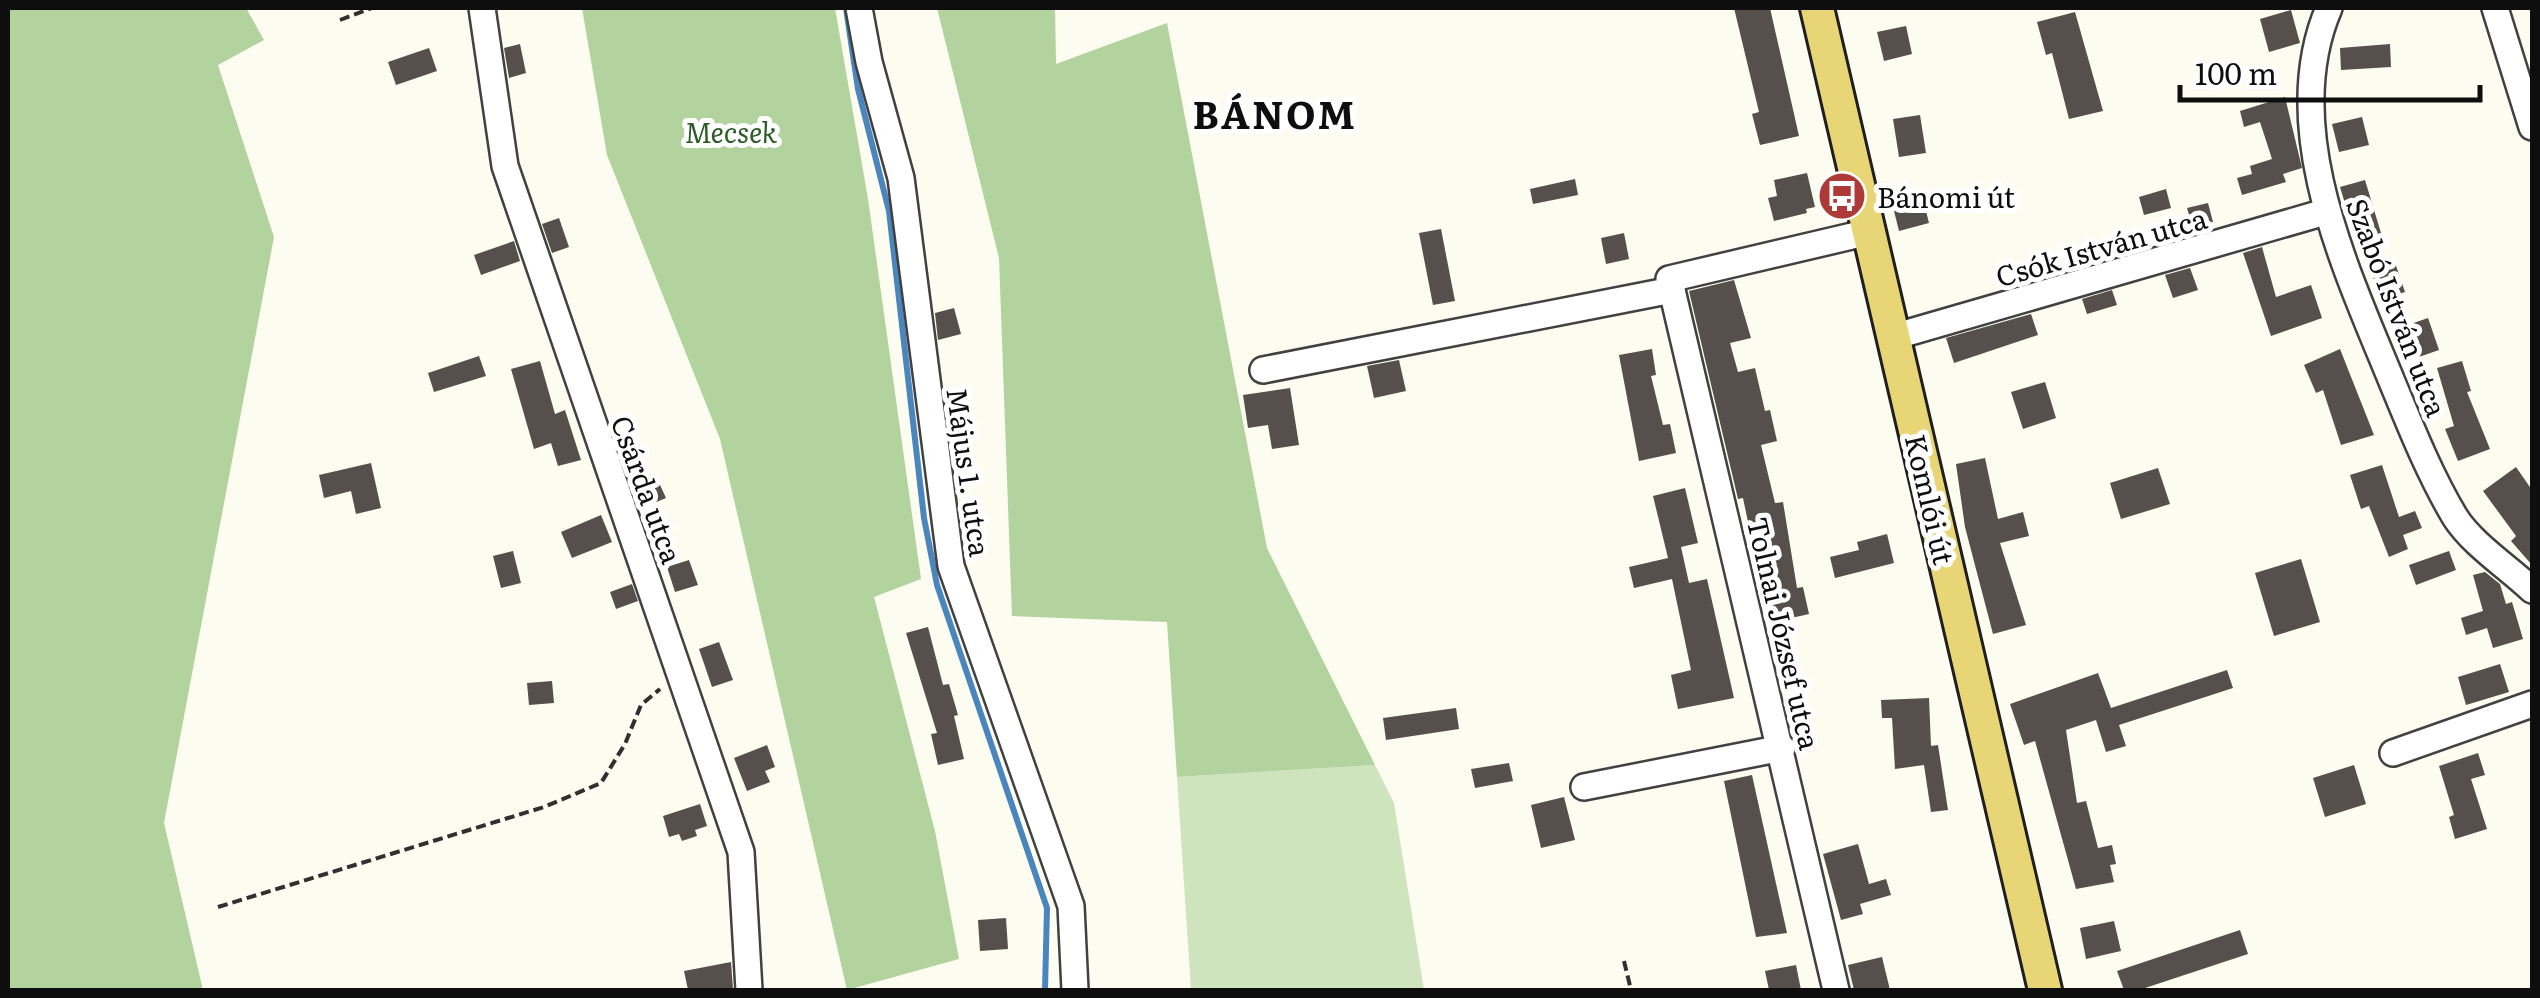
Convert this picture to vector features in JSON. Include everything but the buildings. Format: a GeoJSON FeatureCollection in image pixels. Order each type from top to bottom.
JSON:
{"type":"FeatureCollection","features":[{"type":"Feature","properties":{"kind":"main road","name":"Komlói út"},"geometry":{"type":"LineString","coordinates":[[1817,8],[2044,990]]}},
{"type":"Feature","properties":{"kind":"street","name":"Csárda utca"},"geometry":{"type":"LineString","coordinates":[[482,8],[504,166],[741,852],[750,990]]}},
{"type":"Feature","properties":{"kind":"street","name":"Május 1. utca"},"geometry":{"type":"LineString","coordinates":[[859,8],[869,62],[901,178],[951,566],[1071,906],[1075,990]]}},
{"type":"Feature","properties":{"kind":"street","name":"Szabó István utca"},"geometry":{"type":"LineString","coordinates":[[2329,8],[2315,40],[2312,94],[2325,212],[2405,412],[2457,520],[2532,590]]}},
{"type":"Feature","properties":{"kind":"street"},"geometry":{"type":"LineString","coordinates":[[2495,8],[2532,127]]}},
{"type":"Feature","properties":{"kind":"street","name":"Csók István utca"},"geometry":{"type":"LineString","coordinates":[[1894,337],[2325,212]]}},
{"type":"Feature","properties":{"kind":"street"},"geometry":{"type":"LineString","coordinates":[[1263,370],[1672,290],[1670,279],[1869,232]]}},
{"type":"Feature","properties":{"kind":"street","name":"Tolnai József utca"},"geometry":{"type":"LineString","coordinates":[[1672,290],[1836,990]]}},
{"type":"Feature","properties":{"kind":"street"},"geometry":{"type":"LineString","coordinates":[[2394,753],[2532,704]]}},
{"type":"Feature","properties":{"kind":"street"},"geometry":{"type":"LineString","coordinates":[[1584,787],[1782,748]]}},
{"type":"Feature","properties":{"kind":"path"},"geometry":{"type":"LineString","coordinates":[[340,20],[372,8]]}},
{"type":"Feature","properties":{"kind":"path"},"geometry":{"type":"LineString","coordinates":[[218,906],[544,807],[600,783],[625,744],[640,705],[682,677]]}},
{"type":"Feature","properties":{"kind":"path"},"geometry":{"type":"LineString","coordinates":[[1624,961],[1631,990]]}},
{"type":"Feature","properties":{"kind":"green space"},"geometry":{"type":"Polygon","coordinates":[[[8,8],[246,8],[264,40],[218,65],[274,237],[164,823],[203,990],[8,990],[8,8]]]}},
{"type":"Feature","properties":{"kind":"green space","name":"Mecsek"},"geometry":{"type":"Polygon","coordinates":[[[582,8],[835,8],[868,199],[921,579],[874,597],[935,831],[959,959],[847,990],[720,439],[607,155],[582,8]]]}},
{"type":"Feature","properties":{"kind":"green space"},"geometry":{"type":"Polygon","coordinates":[[[937,8],[1055,8],[1056,64],[1167,23],[1267,548],[1375,765],[1177,777],[1167,622],[1012,616],[999,258],[937,8]]]}},
{"type":"Feature","properties":{"kind":"green space"},"geometry":{"type":"Polygon","coordinates":[[[1375,765],[1394,803],[1424,990],[1191,990],[1177,777],[1375,765]]]}},
{"type":"Feature","properties":{"kind":"waterway"},"geometry":{"type":"LineString","coordinates":[[846,8],[858,89],[889,211],[924,518],[937,585],[1047,908],[1045,990]]}},
{"type":"Feature","properties":{"kind":"place","name":"Bánomi út"},"geometry":{"type":"Point","coordinates":[1842,196]}},
{"type":"Feature","properties":{"kind":"district","name":"BÁNOM"},"geometry":{"type":"Point","coordinates":[1275,112]}}]}
